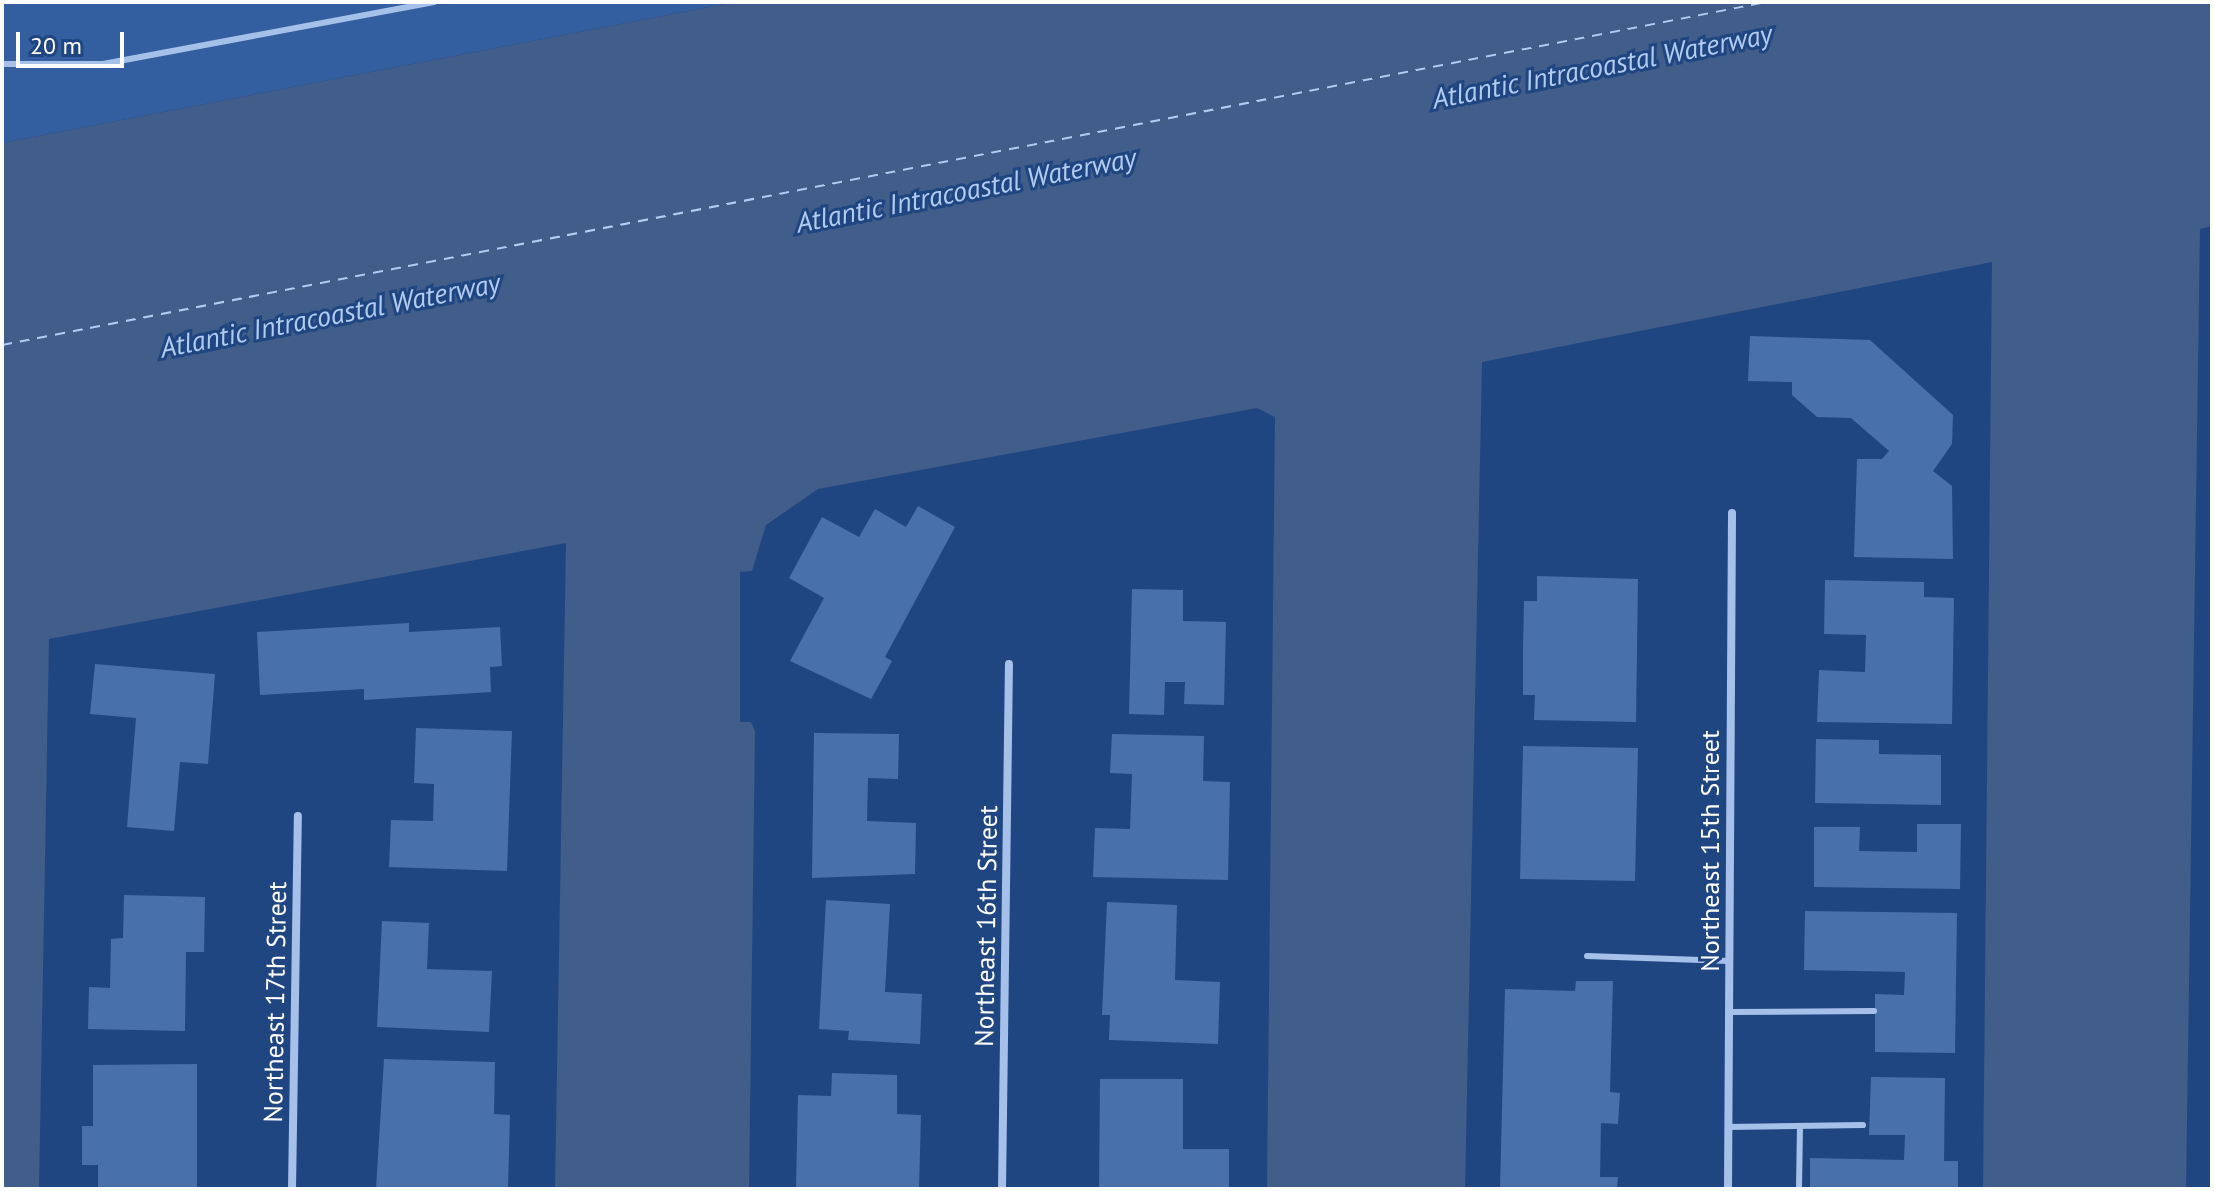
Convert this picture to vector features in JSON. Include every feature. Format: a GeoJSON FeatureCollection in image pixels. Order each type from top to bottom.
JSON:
{"type":"FeatureCollection","features":[{"type":"Feature","properties":{"kind":"street","name":"Northeast 15th Street"},"geometry":{"type":"LineString","coordinates":[[1728,1189],[1732,513]]}},
{"type":"Feature","properties":{"kind":"street","name":"Northeast 16th Street"},"geometry":{"type":"LineString","coordinates":[[1002,1189],[1009,664]]}},
{"type":"Feature","properties":{"kind":"street","name":"Northeast 17th Street"},"geometry":{"type":"LineString","coordinates":[[292,1189],[298,816]]}},
{"type":"Feature","properties":{"kind":"lane"},"geometry":{"type":"LineString","coordinates":[[2,64],[103,64],[434,2]]}},
{"type":"Feature","properties":{"kind":"lane"},"geometry":{"type":"LineString","coordinates":[[1587,956],[1729,961]]}},
{"type":"Feature","properties":{"kind":"lane"},"geometry":{"type":"LineString","coordinates":[[1729,1012],[1874,1011]]}},
{"type":"Feature","properties":{"kind":"lane"},"geometry":{"type":"LineString","coordinates":[[1728,1127],[1863,1125]]}},
{"type":"Feature","properties":{"kind":"lane"},"geometry":{"type":"LineString","coordinates":[[1799,1189],[1800,1126]]}},
{"type":"Feature","properties":{"kind":"shaded area"},"geometry":{"type":"Polygon","coordinates":[[[2,2],[735,2],[2,143],[2,2]]]}},
{"type":"Feature","properties":{"kind":"water","name":"Atlantic Intracoastal Waterway"},"geometry":{"type":"Polygon","coordinates":[[[735,2],[2212,2],[2212,226],[2200,229],[2186,1189],[1983,1189],[1992,262],[1482,362],[1465,1189],[1267,1189],[1275,417],[1257,408],[818,489],[766,525],[752,571],[740,572],[740,722],[751,722],[755,731],[749,1189],[555,1189],[566,543],[49,639],[39,1189],[2,1189],[2,143],[735,2]]]}},
{"type":"Feature","properties":{"kind":"building"},"geometry":{"type":"Polygon","coordinates":[[[1750,336],[1870,340],[1953,415],[1952,444],[1933,471],[1952,486],[1953,559],[1854,557],[1857,459],[1882,459],[1889,451],[1851,418],[1817,417],[1792,395],[1792,382],[1748,381],[1750,336]]]}},
{"type":"Feature","properties":{"kind":"building"},"geometry":{"type":"Polygon","coordinates":[[[918,506],[955,527],[885,657],[892,661],[871,699],[790,661],[824,598],[789,578],[822,517],[859,537],[875,509],[906,527],[918,506]]]}},
{"type":"Feature","properties":{"kind":"building"},"geometry":{"type":"Polygon","coordinates":[[[1537,576],[1638,579],[1636,722],[1534,720],[1535,695],[1523,695],[1524,601],[1537,601],[1537,576]]]}},
{"type":"Feature","properties":{"kind":"building"},"geometry":{"type":"Polygon","coordinates":[[[1825,580],[1924,582],[1924,597],[1954,598],[1952,724],[1817,722],[1819,670],[1865,672],[1866,635],[1824,634],[1825,580]]]}},
{"type":"Feature","properties":{"kind":"building"},"geometry":{"type":"Polygon","coordinates":[[[1132,589],[1183,590],[1183,621],[1226,622],[1224,705],[1184,704],[1185,682],[1165,682],[1164,715],[1129,714],[1132,589]]]}},
{"type":"Feature","properties":{"kind":"building"},"geometry":{"type":"Polygon","coordinates":[[[409,623],[409,632],[500,627],[502,666],[490,667],[491,692],[364,700],[364,689],[260,695],[257,632],[409,623]]]}},
{"type":"Feature","properties":{"kind":"building"},"geometry":{"type":"Polygon","coordinates":[[[95,664],[215,674],[208,764],[180,762],[174,831],[127,827],[136,718],[90,714],[95,664]]]}},
{"type":"Feature","properties":{"kind":"building"},"geometry":{"type":"Polygon","coordinates":[[[416,728],[512,731],[507,871],[389,867],[391,820],[433,821],[434,784],[414,783],[416,728]]]}},
{"type":"Feature","properties":{"kind":"building"},"geometry":{"type":"Polygon","coordinates":[[[814,733],[899,734],[898,779],[868,778],[867,821],[916,823],[915,874],[812,878],[814,733]]]}},
{"type":"Feature","properties":{"kind":"building"},"geometry":{"type":"Polygon","coordinates":[[[1112,734],[1204,736],[1203,781],[1230,782],[1228,880],[1093,877],[1095,828],[1130,829],[1132,774],[1110,773],[1112,734]]]}},
{"type":"Feature","properties":{"kind":"building"},"geometry":{"type":"Polygon","coordinates":[[[1816,739],[1879,740],[1879,754],[1941,755],[1941,805],[1815,803],[1816,739]]]}},
{"type":"Feature","properties":{"kind":"building"},"geometry":{"type":"Polygon","coordinates":[[[1523,746],[1638,748],[1635,881],[1520,879],[1523,746]]]}},
{"type":"Feature","properties":{"kind":"building"},"geometry":{"type":"Polygon","coordinates":[[[1917,824],[1961,824],[1960,889],[1814,887],[1814,827],[1860,827],[1859,851],[1917,852],[1917,824]]]}},
{"type":"Feature","properties":{"kind":"building"},"geometry":{"type":"Polygon","coordinates":[[[124,895],[205,897],[204,952],[186,952],[185,1031],[88,1029],[89,987],[110,988],[111,939],[123,938],[124,895]]]}},
{"type":"Feature","properties":{"kind":"building"},"geometry":{"type":"Polygon","coordinates":[[[826,900],[890,904],[885,992],[922,994],[920,1044],[848,1040],[849,1031],[819,1029],[826,900]]]}},
{"type":"Feature","properties":{"kind":"building"},"geometry":{"type":"Polygon","coordinates":[[[1107,902],[1177,905],[1175,980],[1220,982],[1218,1044],[1109,1040],[1110,1015],[1102,1015],[1107,902]]]}},
{"type":"Feature","properties":{"kind":"building"},"geometry":{"type":"Polygon","coordinates":[[[1805,911],[1957,913],[1955,1053],[1875,1052],[1875,994],[1904,995],[1905,972],[1804,970],[1805,911]]]}},
{"type":"Feature","properties":{"kind":"building"},"geometry":{"type":"Polygon","coordinates":[[[382,921],[429,923],[427,969],[492,971],[489,1032],[377,1027],[382,921]]]}},
{"type":"Feature","properties":{"kind":"building"},"geometry":{"type":"Polygon","coordinates":[[[1576,981],[1613,981],[1610,1092],[1620,1093],[1618,1124],[1601,1123],[1600,1177],[1618,1177],[1617,1189],[1500,1189],[1505,989],[1575,991],[1576,981]]]}},
{"type":"Feature","properties":{"kind":"building"},"geometry":{"type":"Polygon","coordinates":[[[384,1059],[495,1062],[494,1114],[510,1115],[508,1189],[376,1189],[384,1059]]]}},
{"type":"Feature","properties":{"kind":"building"},"geometry":{"type":"Polygon","coordinates":[[[197,1064],[197,1189],[98,1189],[98,1165],[82,1165],[82,1126],[93,1126],[93,1065],[197,1064]]]}},
{"type":"Feature","properties":{"kind":"building"},"geometry":{"type":"Polygon","coordinates":[[[832,1073],[897,1075],[897,1114],[921,1115],[919,1189],[796,1189],[798,1095],[831,1096],[832,1073]]]}},
{"type":"Feature","properties":{"kind":"building"},"geometry":{"type":"Polygon","coordinates":[[[1871,1077],[1945,1078],[1944,1161],[1958,1161],[1958,1189],[1810,1189],[1810,1158],[1904,1160],[1905,1135],[1869,1135],[1871,1077]]]}},
{"type":"Feature","properties":{"kind":"building"},"geometry":{"type":"Polygon","coordinates":[[[1100,1079],[1183,1079],[1183,1149],[1229,1149],[1229,1189],[1099,1189],[1100,1079]]]}},
{"type":"Feature","properties":{"kind":"ferry route"},"geometry":{"type":"LineString","coordinates":[[2,345],[1766,2]]}}]}
